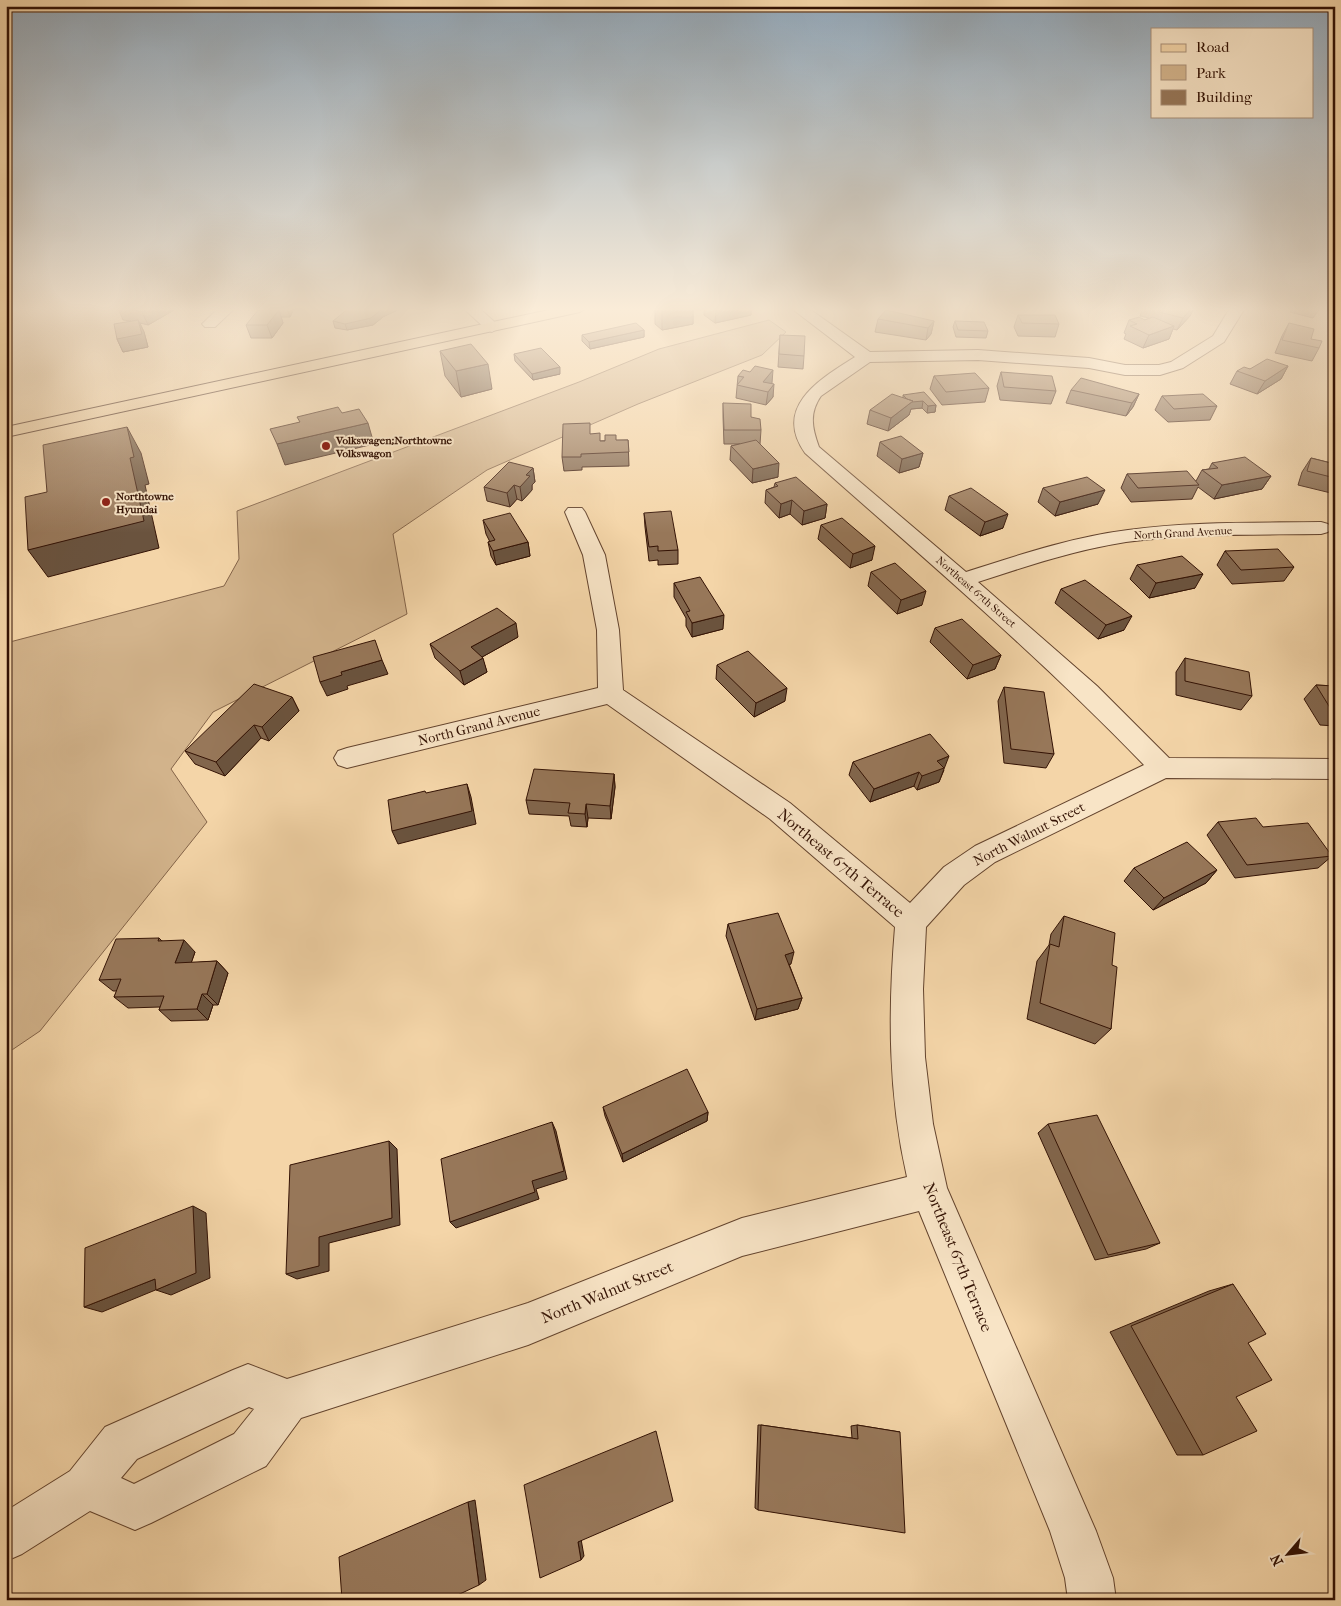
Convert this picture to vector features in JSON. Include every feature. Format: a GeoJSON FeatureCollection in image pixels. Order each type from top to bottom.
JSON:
{"type":"FeatureCollection","features":[{"type":"Feature","properties":{"kind":"main road"},"geometry":{"type":"LineString","coordinates":[[6,432],[233,383]]}},
{"type":"Feature","properties":{"kind":"street","name":"Northeast 67th Street"},"geometry":{"type":"LineString","coordinates":[[823,383],[812,394],[805,407],[802,420],[804,434],[811,448],[1088,692],[1163,768]]}},
{"type":"Feature","properties":{"kind":"street"},"geometry":{"type":"LineString","coordinates":[[575,512],[594,555],[608,630],[611,694]]}},
{"type":"Feature","properties":{"kind":"street","name":"North Grand Avenue"},"geometry":{"type":"LineString","coordinates":[[962,580],[1083,544],[1126,536],[1172,531],[1321,528]]}},
{"type":"Feature","properties":{"kind":"street","name":"North Grand Avenue"},"geometry":{"type":"LineString","coordinates":[[347,758],[611,694]]}},
{"type":"Feature","properties":{"kind":"street","name":"Northeast 67th Terrace"},"geometry":{"type":"LineString","coordinates":[[611,694],[780,811],[911,922],[906,980],[907,1061],[919,1152],[929,1190],[1073,1532],[1089,1578],[1092,1600]]}},
{"type":"Feature","properties":{"kind":"street"},"geometry":{"type":"LineString","coordinates":[[1163,768],[1335,769]]}},
{"type":"Feature","properties":{"kind":"street","name":"North Walnut Street"},"geometry":{"type":"LineString","coordinates":[[911,922],[954,876],[985,854],[1163,768]]}},
{"type":"Feature","properties":{"kind":"street","name":"North Walnut Street"},"geometry":{"type":"LineString","coordinates":[[287,1401],[528,1324],[742,1237],[929,1190]]}},
{"type":"Feature","properties":{"kind":"street"},"geometry":{"type":"LineString","coordinates":[[6,1538],[86,1487],[121,1443],[248,1385],[287,1401],[250,1450],[135,1507],[86,1487]]}},
{"type":"Feature","properties":{"kind":"green space"},"geometry":{"type":"Polygon","coordinates":[[[576,383],[691,383],[638,404],[487,470],[393,534],[407,614],[213,712],[171,769],[207,822],[40,1031],[6,1054],[6,643],[224,586],[239,559],[237,511],[576,383]]]}},
{"type":"Feature","properties":{"kind":"building"},"geometry":{"type":"Polygon","coordinates":[[[739,383],[774,384],[768,392],[737,385],[739,383]]]}},
{"type":"Feature","properties":{"kind":"building"},"geometry":{"type":"Polygon","coordinates":[[[939,383],[984,383],[989,388],[946,392],[939,383]]]}},
{"type":"Feature","properties":{"kind":"building"},"geometry":{"type":"Polygon","coordinates":[[[1003,383],[1054,383],[1056,391],[1004,387],[1003,383]]]}},
{"type":"Feature","properties":{"kind":"building"},"geometry":{"type":"Polygon","coordinates":[[[1077,383],[1099,383],[1139,394],[1132,403],[1071,390],[1077,383]]]}},
{"type":"Feature","properties":{"kind":"building"},"geometry":{"type":"Polygon","coordinates":[[[924,392],[936,405],[928,406],[923,401],[912,402],[903,395],[924,392]]]}},
{"type":"Feature","properties":{"kind":"building"},"geometry":{"type":"Polygon","coordinates":[[[892,394],[913,401],[891,418],[870,410],[892,394]]]}},
{"type":"Feature","properties":{"kind":"building"},"geometry":{"type":"Polygon","coordinates":[[[1203,394],[1217,406],[1174,409],[1162,396],[1203,394]]]}},
{"type":"Feature","properties":{"kind":"building"},"geometry":{"type":"Polygon","coordinates":[[[723,403],[751,404],[751,417],[760,419],[761,430],[724,430],[723,403]]]}},
{"type":"Feature","properties":{"kind":"building"},"geometry":{"type":"Polygon","coordinates":[[[338,407],[342,413],[359,409],[368,423],[277,444],[270,429],[300,422],[297,417],[338,407]]]}},
{"type":"Feature","properties":{"kind":"building"},"geometry":{"type":"Polygon","coordinates":[[[590,423],[590,434],[600,433],[600,441],[605,441],[605,435],[616,435],[616,440],[628,440],[629,452],[581,454],[581,457],[562,457],[563,424],[590,423]]]}},
{"type":"Feature","properties":{"kind":"building"},"geometry":{"type":"Polygon","coordinates":[[[127,427],[134,457],[130,458],[144,521],[28,550],[25,497],[47,492],[43,445],[127,427]]]}},
{"type":"Feature","properties":{"kind":"building"},"geometry":{"type":"Polygon","coordinates":[[[901,436],[923,453],[902,459],[880,442],[901,436]]]}},
{"type":"Feature","properties":{"kind":"building"},"geometry":{"type":"Polygon","coordinates":[[[756,440],[779,463],[753,469],[731,446],[756,440]]]}},
{"type":"Feature","properties":{"kind":"building"},"geometry":{"type":"Polygon","coordinates":[[[1245,457],[1271,476],[1222,485],[1202,470],[1218,468],[1212,463],[1245,457]]]}},
{"type":"Feature","properties":{"kind":"building"},"geometry":{"type":"Polygon","coordinates":[[[1311,458],[1335,464],[1335,478],[1307,471],[1311,458]]]}},
{"type":"Feature","properties":{"kind":"building"},"geometry":{"type":"Polygon","coordinates":[[[509,462],[533,468],[526,475],[530,476],[520,487],[514,485],[507,493],[484,487],[509,462]]]}},
{"type":"Feature","properties":{"kind":"building"},"geometry":{"type":"Polygon","coordinates":[[[1187,471],[1199,485],[1138,488],[1127,474],[1187,471]]]}},
{"type":"Feature","properties":{"kind":"building"},"geometry":{"type":"Polygon","coordinates":[[[796,477],[827,504],[804,511],[792,500],[781,504],[766,490],[778,486],[775,483],[796,477]]]}},
{"type":"Feature","properties":{"kind":"building"},"geometry":{"type":"Polygon","coordinates":[[[1087,477],[1105,490],[1060,502],[1043,488],[1087,477]]]}},
{"type":"Feature","properties":{"kind":"building"},"geometry":{"type":"Polygon","coordinates":[[[971,488],[1008,514],[985,522],[949,496],[971,488]]]}},
{"type":"Feature","properties":{"kind":"building"},"geometry":{"type":"Polygon","coordinates":[[[671,511],[678,550],[658,551],[658,546],[649,547],[644,513],[671,511]]]}},
{"type":"Feature","properties":{"kind":"building"},"geometry":{"type":"Polygon","coordinates":[[[510,513],[528,542],[493,551],[488,542],[495,540],[483,520],[510,513]]]}},
{"type":"Feature","properties":{"kind":"building"},"geometry":{"type":"Polygon","coordinates":[[[842,518],[875,546],[853,554],[821,525],[842,518]]]}},
{"type":"Feature","properties":{"kind":"building"},"geometry":{"type":"Polygon","coordinates":[[[1278,549],[1294,567],[1241,570],[1225,551],[1278,549]]]}},
{"type":"Feature","properties":{"kind":"building"},"geometry":{"type":"Polygon","coordinates":[[[1182,556],[1203,574],[1156,583],[1137,565],[1182,556]]]}},
{"type":"Feature","properties":{"kind":"building"},"geometry":{"type":"Polygon","coordinates":[[[895,563],[926,591],[901,600],[871,572],[895,563]]]}},
{"type":"Feature","properties":{"kind":"building"},"geometry":{"type":"Polygon","coordinates":[[[700,577],[724,615],[692,623],[686,612],[690,611],[674,583],[700,577]]]}},
{"type":"Feature","properties":{"kind":"building"},"geometry":{"type":"Polygon","coordinates":[[[1085,580],[1132,616],[1106,625],[1061,589],[1085,580]]]}},
{"type":"Feature","properties":{"kind":"building"},"geometry":{"type":"Polygon","coordinates":[[[497,608],[516,623],[471,647],[483,658],[460,671],[430,644],[497,608]]]}},
{"type":"Feature","properties":{"kind":"building"},"geometry":{"type":"Polygon","coordinates":[[[962,619],[1001,655],[973,665],[935,628],[962,619]]]}},
{"type":"Feature","properties":{"kind":"building"},"geometry":{"type":"Polygon","coordinates":[[[375,640],[382,660],[341,672],[342,675],[320,682],[313,657],[375,640]]]}},
{"type":"Feature","properties":{"kind":"building"},"geometry":{"type":"Polygon","coordinates":[[[748,651],[787,688],[756,703],[717,665],[748,651]]]}},
{"type":"Feature","properties":{"kind":"building"},"geometry":{"type":"Polygon","coordinates":[[[1185,658],[1249,672],[1252,696],[1185,681],[1185,658]]]}},
{"type":"Feature","properties":{"kind":"building"},"geometry":{"type":"Polygon","coordinates":[[[254,684],[292,697],[262,727],[254,725],[216,762],[185,751],[254,684]]]}},
{"type":"Feature","properties":{"kind":"building"},"geometry":{"type":"Polygon","coordinates":[[[1316,685],[1335,686],[1335,711],[1332,711],[1316,685]]]}},
{"type":"Feature","properties":{"kind":"building"},"geometry":{"type":"Polygon","coordinates":[[[1004,687],[1044,692],[1054,754],[1011,749],[1004,687]]]}},
{"type":"Feature","properties":{"kind":"building"},"geometry":{"type":"Polygon","coordinates":[[[930,734],[949,756],[937,761],[944,768],[922,776],[919,772],[874,789],[853,762],[930,734]]]}},
{"type":"Feature","properties":{"kind":"building"},"geometry":{"type":"Polygon","coordinates":[[[534,769],[614,774],[610,806],[586,804],[585,814],[568,813],[570,803],[526,800],[534,769]]]}},
{"type":"Feature","properties":{"kind":"building"},"geometry":{"type":"Polygon","coordinates":[[[467,784],[472,811],[392,831],[388,800],[467,784]]]}},
{"type":"Feature","properties":{"kind":"building"},"geometry":{"type":"Polygon","coordinates":[[[1256,818],[1263,827],[1308,823],[1332,856],[1247,865],[1218,822],[1256,818]]]}},
{"type":"Feature","properties":{"kind":"building"},"geometry":{"type":"Polygon","coordinates":[[[1187,842],[1217,870],[1164,898],[1134,868],[1187,842]]]}},
{"type":"Feature","properties":{"kind":"building"},"geometry":{"type":"Polygon","coordinates":[[[778,913],[794,952],[785,955],[802,998],[757,1009],[728,924],[778,913]]]}},
{"type":"Feature","properties":{"kind":"building"},"geometry":{"type":"Polygon","coordinates":[[[1064,916],[1115,933],[1112,965],[1117,967],[1111,1029],[1040,1003],[1050,944],[1059,947],[1064,916]]]}},
{"type":"Feature","properties":{"kind":"building"},"geometry":{"type":"Polygon","coordinates":[[[159,938],[158,941],[184,940],[175,963],[217,961],[207,994],[202,994],[197,1009],[159,1010],[164,996],[114,997],[121,979],[99,980],[116,939],[159,938]]]}},
{"type":"Feature","properties":{"kind":"building"},"geometry":{"type":"Polygon","coordinates":[[[687,1069],[708,1112],[622,1154],[603,1107],[687,1069]]]}},
{"type":"Feature","properties":{"kind":"building"},"geometry":{"type":"Polygon","coordinates":[[[1097,1115],[1160,1243],[1108,1255],[1048,1124],[1097,1115]]]}},
{"type":"Feature","properties":{"kind":"building"},"geometry":{"type":"Polygon","coordinates":[[[552,1122],[564,1171],[532,1181],[535,1192],[450,1222],[441,1159],[552,1122]]]}},
{"type":"Feature","properties":{"kind":"building"},"geometry":{"type":"Polygon","coordinates":[[[389,1141],[392,1218],[319,1237],[319,1266],[286,1274],[290,1165],[389,1141]]]}},
{"type":"Feature","properties":{"kind":"building"},"geometry":{"type":"Polygon","coordinates":[[[193,1206],[196,1273],[156,1290],[155,1279],[84,1307],[85,1248],[193,1206]]]}},
{"type":"Feature","properties":{"kind":"building"},"geometry":{"type":"Polygon","coordinates":[[[1233,1284],[1266,1334],[1248,1343],[1272,1380],[1236,1397],[1257,1431],[1203,1455],[1131,1326],[1233,1284]]]}},
{"type":"Feature","properties":{"kind":"building"},"geometry":{"type":"Polygon","coordinates":[[[761,1425],[858,1439],[857,1425],[900,1432],[905,1533],[758,1510],[761,1425]]]}},
{"type":"Feature","properties":{"kind":"building"},"geometry":{"type":"Polygon","coordinates":[[[656,1431],[673,1501],[578,1542],[581,1560],[540,1578],[524,1485],[656,1431]]]}},
{"type":"Feature","properties":{"kind":"building"},"geometry":{"type":"Polygon","coordinates":[[[468,1502],[479,1585],[447,1600],[342,1600],[339,1557],[468,1502]]]}},
{"type":"Feature","properties":{"kind":"place","name":"Volkswagen;Northtowne Volkswagon"},"geometry":{"type":"Point","coordinates":[326,446]}},
{"type":"Feature","properties":{"kind":"place","name":"Northtowne Hyundai"},"geometry":{"type":"Point","coordinates":[106,502]}}]}
